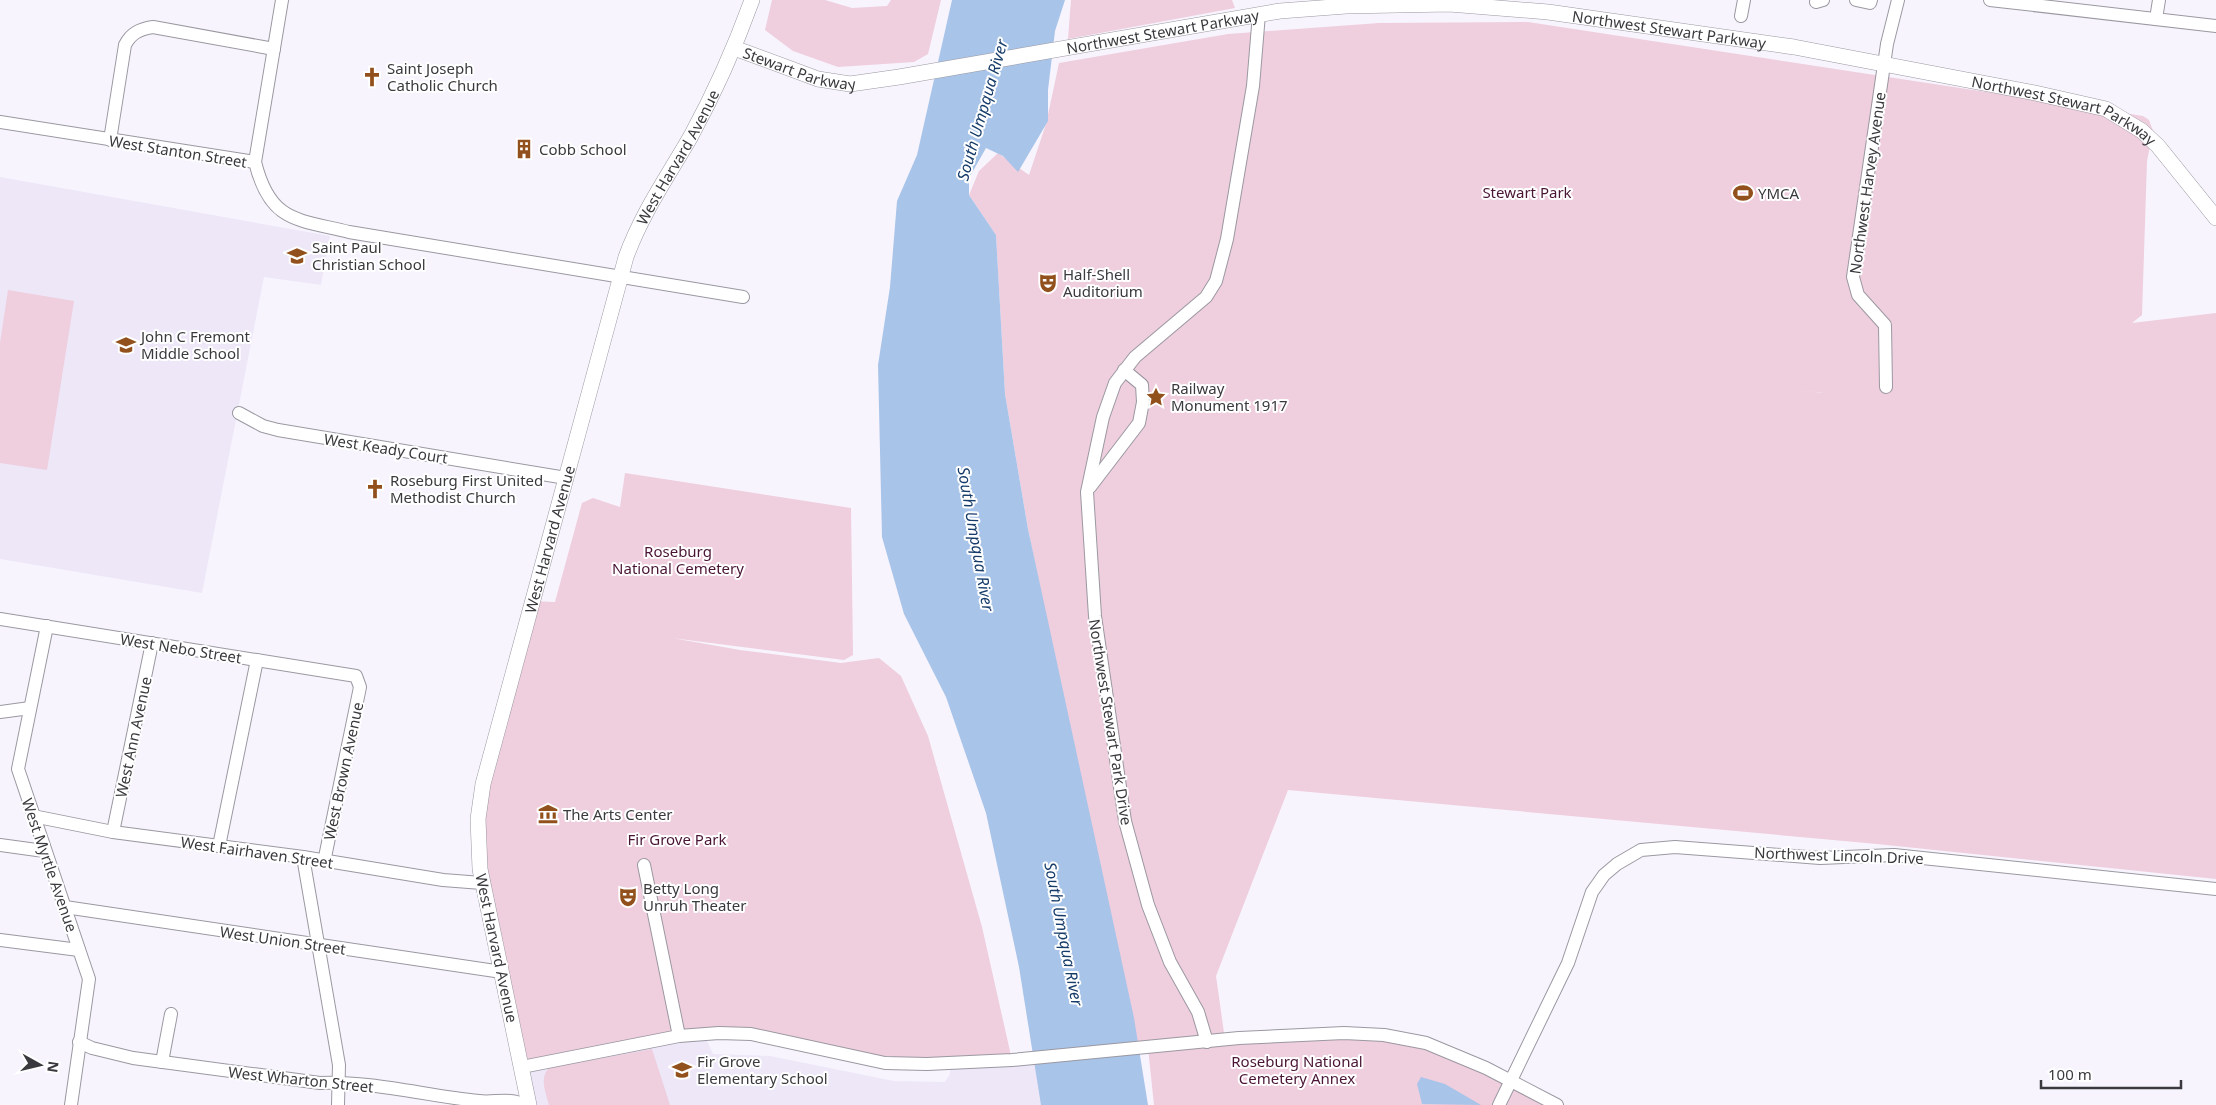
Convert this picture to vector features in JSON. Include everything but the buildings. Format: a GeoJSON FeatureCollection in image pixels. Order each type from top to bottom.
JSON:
{"type":"FeatureCollection","features":[{"type":"Feature","properties":{"kind":"main road","name":"West Harvard Avenue"},"geometry":{"type":"LineString","coordinates":[[529,1105],[482,883],[478,834],[483,784],[620,277],[642,217],[705,109],[734,48],[752,0]]}},
{"type":"Feature","properties":{"kind":"main road","name":"Northwest Stewart Parkway"},"geometry":{"type":"LineString","coordinates":[[865,83],[1259,14],[1346,6],[1430,4],[1483,6],[1577,16],[1794,47],[1884,63],[2106,109],[2142,131],[2158,146],[2216,218]]}},
{"type":"Feature","properties":{"kind":"main road","name":"Stewart Parkway"},"geometry":{"type":"LineString","coordinates":[[734,48],[808,77],[836,82],[865,83]]}},
{"type":"Feature","properties":{"kind":"street"},"geometry":{"type":"LineString","coordinates":[[255,162],[282,0]]}},
{"type":"Feature","properties":{"kind":"street"},"geometry":{"type":"LineString","coordinates":[[1741,16],[1744,0]]}},
{"type":"Feature","properties":{"kind":"street"},"geometry":{"type":"LineString","coordinates":[[1856,0],[1874,2]]}},
{"type":"Feature","properties":{"kind":"street","name":"Northwest Harvey Avenue"},"geometry":{"type":"LineString","coordinates":[[1886,387],[1885,325],[1858,295],[1852,276],[1887,44],[1898,0]]}},
{"type":"Feature","properties":{"kind":"street"},"geometry":{"type":"LineString","coordinates":[[1990,0],[2036,3],[2216,26]]}},
{"type":"Feature","properties":{"kind":"street"},"geometry":{"type":"LineString","coordinates":[[2156,19],[2159,0]]}},
{"type":"Feature","properties":{"kind":"street","name":"Northwest Stewart Park Drive"},"geometry":{"type":"LineString","coordinates":[[1207,1042],[1198,1012],[1170,962],[1148,905],[1125,821],[1094,616],[1087,492],[1110,395],[1124,370],[1135,356],[1206,298],[1216,281],[1227,239],[1253,86],[1259,14]]}},
{"type":"Feature","properties":{"kind":"street"},"geometry":{"type":"LineString","coordinates":[[110,140],[125,45],[128,38],[138,30],[153,27],[274,49]]}},
{"type":"Feature","properties":{"kind":"street","name":"West Stanton Street"},"geometry":{"type":"LineString","coordinates":[[0,122],[255,162],[261,186],[269,200],[280,210],[296,219],[349,232],[744,297]]}},
{"type":"Feature","properties":{"kind":"street"},"geometry":{"type":"LineString","coordinates":[[1087,492],[1139,423],[1143,402],[1142,386],[1124,370]]}},
{"type":"Feature","properties":{"kind":"street","name":"West Keady Court"},"geometry":{"type":"LineString","coordinates":[[239,413],[263,426],[278,430],[566,478]]}},
{"type":"Feature","properties":{"kind":"street","name":"West Nebo Street"},"geometry":{"type":"LineString","coordinates":[[0,619],[350,674],[356,676],[359,681]]}},
{"type":"Feature","properties":{"kind":"street","name":"West Myrtle Avenue"},"geometry":{"type":"LineString","coordinates":[[47,626],[18,769],[44,851],[65,906],[89,979],[71,1105]]}},
{"type":"Feature","properties":{"kind":"street","name":"West Ann Avenue"},"geometry":{"type":"LineString","coordinates":[[113,832],[152,643]]}},
{"type":"Feature","properties":{"kind":"street"},"geometry":{"type":"LineString","coordinates":[[219,846],[257,660]]}},
{"type":"Feature","properties":{"kind":"street","name":"West Brown Avenue"},"geometry":{"type":"LineString","coordinates":[[324,862],[360,692],[359,681]]}},
{"type":"Feature","properties":{"kind":"street"},"geometry":{"type":"LineString","coordinates":[[0,712],[30,708]]}},
{"type":"Feature","properties":{"kind":"street","name":"West Fairhaven Street"},"geometry":{"type":"LineString","coordinates":[[33,816],[113,832],[303,857],[324,862],[443,880],[482,883]]}},
{"type":"Feature","properties":{"kind":"street"},"geometry":{"type":"LineString","coordinates":[[0,845],[44,851]]}},
{"type":"Feature","properties":{"kind":"street","name":"Northwest Lincoln Drive"},"geometry":{"type":"LineString","coordinates":[[1499,1105],[1568,963],[1592,892],[1604,876],[1617,864],[1641,850],[1675,847],[1812,858],[1894,855],[2216,889]]}},
{"type":"Feature","properties":{"kind":"street"},"geometry":{"type":"LineString","coordinates":[[303,857],[336,1046],[340,1083],[338,1105]]}},
{"type":"Feature","properties":{"kind":"street"},"geometry":{"type":"LineString","coordinates":[[644,865],[679,1036]]}},
{"type":"Feature","properties":{"kind":"street","name":"West Union Street"},"geometry":{"type":"LineString","coordinates":[[65,906],[502,972]]}},
{"type":"Feature","properties":{"kind":"street"},"geometry":{"type":"LineString","coordinates":[[0,940],[79,950]]}},
{"type":"Feature","properties":{"kind":"street"},"geometry":{"type":"LineString","coordinates":[[162,1062],[171,1014]]}},
{"type":"Feature","properties":{"kind":"street"},"geometry":{"type":"LineString","coordinates":[[522,1066],[679,1036],[719,1033],[750,1034],[885,1063],[950,1064],[1312,1034],[1384,1035],[1426,1043],[1511,1080],[1558,1105]]}},
{"type":"Feature","properties":{"kind":"street","name":"West Wharton Street"},"geometry":{"type":"LineString","coordinates":[[79,1042],[92,1048],[133,1058],[320,1084],[340,1083],[481,1102],[508,1101],[524,1105]]}},
{"type":"Feature","properties":{"kind":"shaded area","name":"John C Fremont Middle School"},"geometry":{"type":"Polygon","coordinates":[[[0,177],[330,236],[321,285],[264,277],[202,593],[0,559],[0,177]]]}},
{"type":"Feature","properties":{"kind":"shaded area","name":"Fir Grove Elementary School"},"geometry":{"type":"Polygon","coordinates":[[[704,1034],[713,1054],[770,1056],[894,1081],[945,1082],[950,1074],[950,1064],[1034,1058],[1042,1105],[530,1105],[522,1067],[704,1034]]]}},
{"type":"Feature","properties":{"kind":"green space"},"geometry":{"type":"Polygon","coordinates":[[[772,0],[825,0],[852,8],[887,6],[891,0],[941,0],[928,54],[914,62],[838,67],[793,51],[765,30],[772,0]]]}},
{"type":"Feature","properties":{"kind":"green space"},"geometry":{"type":"Polygon","coordinates":[[[1071,0],[1232,0],[1235,8],[1068,39],[1071,0]]]}},
{"type":"Feature","properties":{"kind":"green space"},"geometry":{"type":"Polygon","coordinates":[[[1528,22],[2143,116],[2149,120],[2153,131],[2147,161],[2142,315],[2132,323],[2216,313],[2216,879],[1877,844],[1288,790],[1216,976],[1225,1040],[1312,1034],[1426,1043],[1555,1105],[1154,1105],[1148,1048],[1091,1053],[1056,665],[1028,529],[1005,394],[996,235],[969,195],[979,171],[998,153],[1029,175],[1046,124],[1059,63],[1228,34],[1379,23],[1528,22]]]}},
{"type":"Feature","properties":{"kind":"green space"},"geometry":{"type":"Polygon","coordinates":[[[8,290],[74,301],[47,470],[0,463],[0,343],[8,290]]]}},
{"type":"Feature","properties":{"kind":"green space","name":"Fir Grove Park"},"geometry":{"type":"Polygon","coordinates":[[[625,473],[851,508],[853,655],[844,660],[672,638],[740,650],[841,663],[879,658],[901,676],[928,736],[982,927],[1012,1060],[885,1063],[732,1034],[522,1067],[478,819],[531,601],[555,602],[582,503],[593,498],[620,507],[625,473]]]}},
{"type":"Feature","properties":{"kind":"green space"},"geometry":{"type":"Polygon","coordinates":[[[652,1049],[670,1105],[549,1105],[545,1091],[544,1076],[549,1068],[652,1049]]]}},
{"type":"Feature","properties":{"kind":"water","name":"South Umpqua River"},"geometry":{"type":"Polygon","coordinates":[[[952,0],[1065,0],[1055,31],[1048,90],[1048,121],[1018,172],[1003,156],[986,148],[969,178],[969,195],[996,235],[1005,394],[1028,529],[1134,1018],[1148,1105],[1041,1105],[1019,967],[986,813],[946,697],[904,614],[882,537],[878,365],[890,287],[897,201],[917,155],[952,0]]]}},
{"type":"Feature","properties":{"kind":"water"},"geometry":{"type":"Polygon","coordinates":[[[1421,1077],[1445,1084],[1481,1105],[1422,1104],[1417,1084],[1421,1077]]]}},
{"type":"Feature","properties":{"kind":"place","name":"Saint Joseph Catholic Church"},"geometry":{"type":"Point","coordinates":[372,77]}},
{"type":"Feature","properties":{"kind":"place","name":"Cobb School"},"geometry":{"type":"Point","coordinates":[524,149]}},
{"type":"Feature","properties":{"kind":"place","name":"YMCA"},"geometry":{"type":"Point","coordinates":[1743,193]}},
{"type":"Feature","properties":{"kind":"place","name":"Saint Paul Christian School"},"geometry":{"type":"Point","coordinates":[297,256]}},
{"type":"Feature","properties":{"kind":"place","name":"Half-Shell Auditorium"},"geometry":{"type":"Point","coordinates":[1048,283]}},
{"type":"Feature","properties":{"kind":"place","name":"John C Fremont Middle School"},"geometry":{"type":"Point","coordinates":[126,345]}},
{"type":"Feature","properties":{"kind":"place","name":"Railway Monument 1917"},"geometry":{"type":"Point","coordinates":[1156,397]}},
{"type":"Feature","properties":{"kind":"place","name":"Roseburg First United Methodist Church"},"geometry":{"type":"Point","coordinates":[375,489]}},
{"type":"Feature","properties":{"kind":"place","name":"The Arts Center"},"geometry":{"type":"Point","coordinates":[548,814]}},
{"type":"Feature","properties":{"kind":"place","name":"Betty Long Unruh Theater"},"geometry":{"type":"Point","coordinates":[628,897]}},
{"type":"Feature","properties":{"kind":"place","name":"Fir Grove Elementary School"},"geometry":{"type":"Point","coordinates":[682,1070]}},
{"type":"Feature","properties":{"kind":"park label","name":"Stewart Park"},"geometry":{"type":"Point","coordinates":[1527,192]}},
{"type":"Feature","properties":{"kind":"park label","name":"Roseburg National Cemetery"},"geometry":{"type":"Point","coordinates":[678,560]}},
{"type":"Feature","properties":{"kind":"park label","name":"Roseburg National Cemetery Annex"},"geometry":{"type":"Point","coordinates":[1297,1070]}}]}
